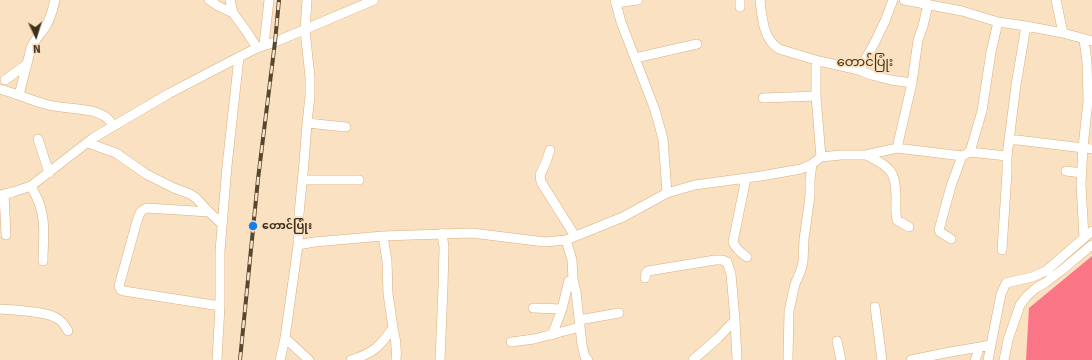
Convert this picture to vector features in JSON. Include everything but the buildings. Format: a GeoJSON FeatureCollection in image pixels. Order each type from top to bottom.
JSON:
{"type":"FeatureCollection","features":[{"type":"Feature","properties":{"kind":"street"},"geometry":{"type":"LineString","coordinates":[[19,95],[33,42],[47,25],[55,0]]}},
{"type":"Feature","properties":{"kind":"street"},"geometry":{"type":"LineString","coordinates":[[209,0],[233,13]]}},
{"type":"Feature","properties":{"kind":"street"},"geometry":{"type":"LineString","coordinates":[[230,0],[233,13],[260,46]]}},
{"type":"Feature","properties":{"kind":"street"},"geometry":{"type":"LineString","coordinates":[[260,46],[269,0]]}},
{"type":"Feature","properties":{"kind":"street"},"geometry":{"type":"LineString","coordinates":[[280,360],[285,338],[298,245],[299,214],[310,96],[310,77],[305,30],[308,0]]}},
{"type":"Feature","properties":{"kind":"street"},"geometry":{"type":"LineString","coordinates":[[6,235],[2,195],[30,186],[88,143],[114,126],[170,93],[239,56],[260,46],[275,42],[305,30],[354,5],[374,0]]}},
{"type":"Feature","properties":{"kind":"street"},"geometry":{"type":"LineString","coordinates":[[638,0],[615,2],[620,22],[656,110],[663,139],[667,193]]}},
{"type":"Feature","properties":{"kind":"street"},"geometry":{"type":"LineString","coordinates":[[760,0],[762,17],[768,38],[773,45],[778,48],[816,61],[859,70],[891,80],[912,83]]}},
{"type":"Feature","properties":{"kind":"street"},"geometry":{"type":"LineString","coordinates":[[859,70],[874,44],[893,0]]}},
{"type":"Feature","properties":{"kind":"street"},"geometry":{"type":"LineString","coordinates":[[904,0],[962,11],[998,22],[1063,33],[1088,40],[1088,148],[1081,184],[1084,238]]}},
{"type":"Feature","properties":{"kind":"street"},"geometry":{"type":"LineString","coordinates":[[1056,0],[1063,33]]}},
{"type":"Feature","properties":{"kind":"street"},"geometry":{"type":"LineString","coordinates":[[897,148],[912,83],[918,40],[928,4]]}},
{"type":"Feature","properties":{"kind":"street"},"geometry":{"type":"LineString","coordinates":[[951,239],[939,230],[951,186],[966,154],[982,111],[991,52],[998,22]]}},
{"type":"Feature","properties":{"kind":"street"},"geometry":{"type":"LineString","coordinates":[[1002,250],[1007,156],[1016,85],[1026,26]]}},
{"type":"Feature","properties":{"kind":"street"},"geometry":{"type":"LineString","coordinates":[[635,58],[697,44]]}},
{"type":"Feature","properties":{"kind":"street"},"geometry":{"type":"LineString","coordinates":[[217,360],[220,306],[220,251],[227,166],[239,56]]}},
{"type":"Feature","properties":{"kind":"street"},"geometry":{"type":"LineString","coordinates":[[816,61],[816,96],[821,157]]}},
{"type":"Feature","properties":{"kind":"street"},"geometry":{"type":"LineString","coordinates":[[10,92],[2,78],[27,64]]}},
{"type":"Feature","properties":{"kind":"street"},"geometry":{"type":"LineString","coordinates":[[0,89],[45,105],[83,109],[98,113],[108,118],[114,126]]}},
{"type":"Feature","properties":{"kind":"street"},"geometry":{"type":"LineString","coordinates":[[763,98],[816,96]]}},
{"type":"Feature","properties":{"kind":"street"},"geometry":{"type":"LineString","coordinates":[[307,123],[346,127]]}},
{"type":"Feature","properties":{"kind":"street"},"geometry":{"type":"LineString","coordinates":[[38,139],[49,173]]}},
{"type":"Feature","properties":{"kind":"street"},"geometry":{"type":"LineString","coordinates":[[1009,139],[1088,148]]}},
{"type":"Feature","properties":{"kind":"street"},"geometry":{"type":"LineString","coordinates":[[88,143],[116,153],[146,174],[190,194],[222,224]]}},
{"type":"Feature","properties":{"kind":"street"},"geometry":{"type":"LineString","coordinates":[[298,245],[314,242],[383,236],[472,232],[545,242],[566,240],[623,217],[667,193],[695,185],[801,169],[812,164],[821,157],[866,154],[897,148],[1007,156]]}},
{"type":"Feature","properties":{"kind":"street"},"geometry":{"type":"LineString","coordinates":[[550,150],[540,175],[541,182],[575,236]]}},
{"type":"Feature","properties":{"kind":"street"},"geometry":{"type":"LineString","coordinates":[[866,154],[888,168],[894,176],[896,184],[895,212],[897,220],[909,227]]}},
{"type":"Feature","properties":{"kind":"street"},"geometry":{"type":"LineString","coordinates":[[788,360],[789,311],[794,289],[803,262],[812,164]]}},
{"type":"Feature","properties":{"kind":"street"},"geometry":{"type":"LineString","coordinates":[[1066,172],[1082,173]]}},
{"type":"Feature","properties":{"kind":"street"},"geometry":{"type":"LineString","coordinates":[[746,178],[733,242],[738,251],[747,257]]}},
{"type":"Feature","properties":{"kind":"street"},"geometry":{"type":"LineString","coordinates":[[303,180],[359,180]]}},
{"type":"Feature","properties":{"kind":"street"},"geometry":{"type":"LineString","coordinates":[[30,186],[40,206],[42,216],[44,228],[43,261]]}},
{"type":"Feature","properties":{"kind":"street"},"geometry":{"type":"LineString","coordinates":[[209,212],[143,209],[137,220],[119,286],[121,290],[124,291],[220,306]]}},
{"type":"Feature","properties":{"kind":"street"},"geometry":{"type":"LineString","coordinates":[[988,360],[1001,294],[1006,283],[1032,277],[1046,271],[1092,231]]}},
{"type":"Feature","properties":{"kind":"street"},"geometry":{"type":"LineString","coordinates":[[440,360],[444,287],[444,247],[442,234]]}},
{"type":"Feature","properties":{"kind":"street"},"geometry":{"type":"LineString","coordinates":[[383,236],[387,262],[388,294],[396,338],[396,360]]}},
{"type":"Feature","properties":{"kind":"street"},"geometry":{"type":"LineString","coordinates":[[566,240],[572,260],[573,279],[585,357],[588,360]]}},
{"type":"Feature","properties":{"kind":"street"},"geometry":{"type":"LineString","coordinates":[[1004,360],[1008,340],[1020,305],[1036,288],[1051,279],[1092,245]]}},
{"type":"Feature","properties":{"kind":"street"},"geometry":{"type":"LineString","coordinates":[[645,278],[646,273],[648,272],[715,260],[727,262],[731,274],[736,320],[737,360]]}},
{"type":"Feature","properties":{"kind":"street"},"geometry":{"type":"LineString","coordinates":[[552,335],[562,309],[569,281],[573,279]]}},
{"type":"Feature","properties":{"kind":"street"},"geometry":{"type":"LineString","coordinates":[[875,307],[882,360]]}},
{"type":"Feature","properties":{"kind":"street"},"geometry":{"type":"LineString","coordinates":[[533,308],[562,309]]}},
{"type":"Feature","properties":{"kind":"street"},"geometry":{"type":"LineString","coordinates":[[0,309],[39,313],[57,318],[64,323],[68,331]]}},
{"type":"Feature","properties":{"kind":"street"},"geometry":{"type":"LineString","coordinates":[[511,342],[552,335],[580,324],[619,313]]}},
{"type":"Feature","properties":{"kind":"street"},"geometry":{"type":"LineString","coordinates":[[693,360],[736,320]]}},
{"type":"Feature","properties":{"kind":"street"},"geometry":{"type":"LineString","coordinates":[[351,360],[374,351],[393,328]]}},
{"type":"Feature","properties":{"kind":"street"},"geometry":{"type":"LineString","coordinates":[[285,338],[309,360]]}},
{"type":"Feature","properties":{"kind":"street"},"geometry":{"type":"LineString","coordinates":[[837,341],[841,360]]}},
{"type":"Feature","properties":{"kind":"street"},"geometry":{"type":"LineString","coordinates":[[911,360],[990,345]]}},
{"type":"Feature","properties":{"kind":"street"},"geometry":{"type":"LineString","coordinates":[[975,360],[980,347]]}},
{"type":"Feature","properties":{"kind":"shaded area"},"geometry":{"type":"Polygon","coordinates":[[[1092,256],[1092,360],[1026,360],[1029,308],[1092,256]]]}},
{"type":"Feature","properties":{"kind":"railway"},"geometry":{"type":"LineString","coordinates":[[240,360],[258,179],[279,0]]}},
{"type":"Feature","properties":{"kind":"place","name":"တောင်ပြုံး"},"geometry":{"type":"Point","coordinates":[253,226]}},
{"type":"Feature","properties":{"kind":"district","name":"တောင်ပြုံး"},"geometry":{"type":"Point","coordinates":[865,63]}}]}
